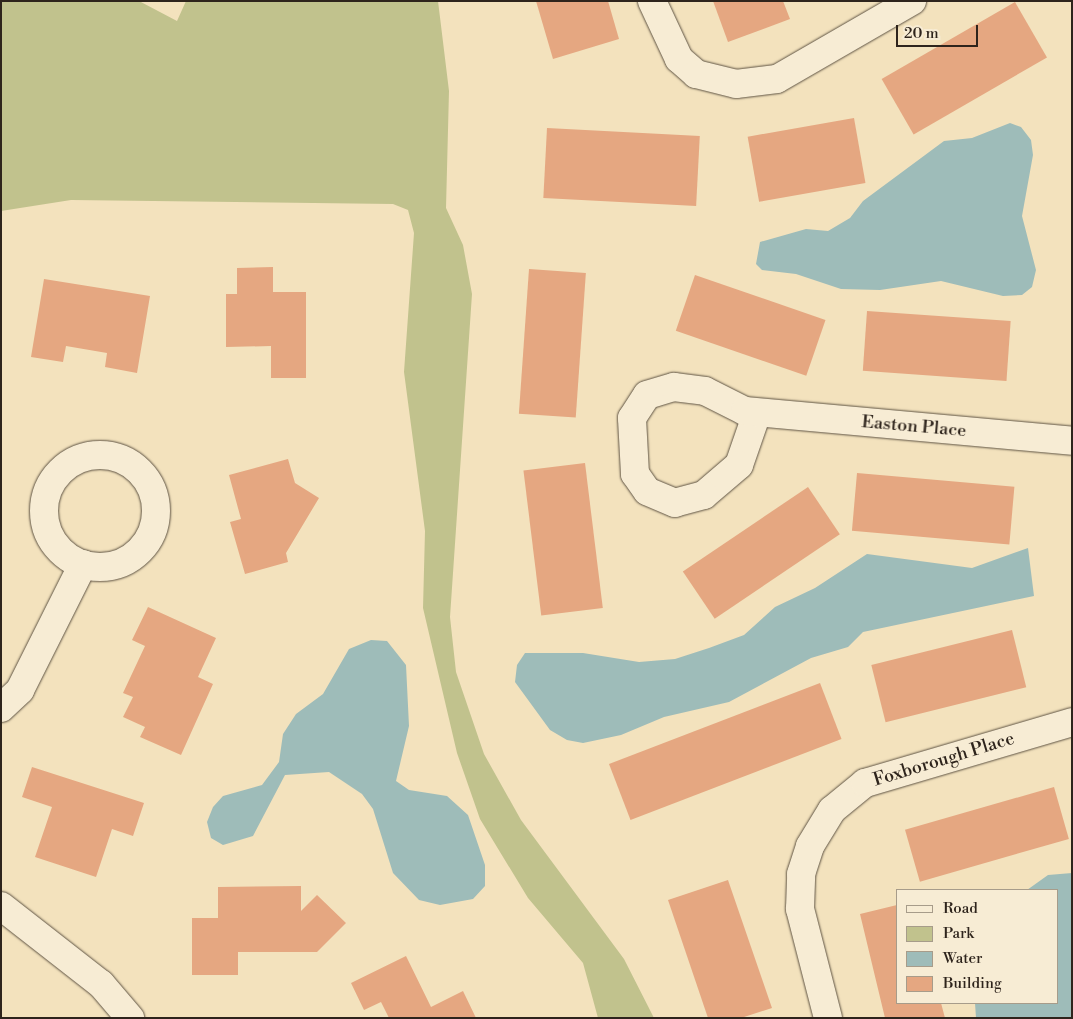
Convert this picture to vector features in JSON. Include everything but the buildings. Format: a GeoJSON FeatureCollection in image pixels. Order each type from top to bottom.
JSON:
{"type":"FeatureCollection","features":[{"type":"Feature","properties":{"kind":"street"},"geometry":{"type":"LineString","coordinates":[[652,1],[679,59],[696,74],[736,84],[777,79],[912,1]]}},
{"type":"Feature","properties":{"kind":"street","name":"Easton Place"},"geometry":{"type":"LineString","coordinates":[[757,413],[739,465],[704,495],[675,502],[647,491],[635,474],[632,418],[647,395],[674,387],[705,391],[757,413],[1072,441]]}},
{"type":"Feature","properties":{"kind":"street"},"geometry":{"type":"LineString","coordinates":[[95,454],[117,457],[137,467],[150,485],[157,506],[155,528],[144,547],[127,561],[106,567],[84,564],[64,554],[50,537],[44,516],[46,494],[57,474],[74,461],[95,454]]}},
{"type":"Feature","properties":{"kind":"street"},"geometry":{"type":"LineString","coordinates":[[1,708],[20,690],[84,564]]}},
{"type":"Feature","properties":{"kind":"street","name":"Foxborough Place"},"geometry":{"type":"LineString","coordinates":[[828,1018],[800,909],[802,874],[810,846],[832,810],[865,783],[1072,722]]}},
{"type":"Feature","properties":{"kind":"street"},"geometry":{"type":"LineString","coordinates":[[1,906],[101,984],[130,1018]]}},
{"type":"Feature","properties":{"kind":"green space"},"geometry":{"type":"Polygon","coordinates":[[[1,1],[139,1],[177,21],[186,1],[438,1],[449,91],[446,208],[463,245],[472,294],[450,617],[456,672],[484,754],[521,820],[624,959],[654,1018],[598,1018],[583,963],[528,898],[480,819],[457,753],[423,608],[425,531],[404,372],[414,233],[408,210],[393,204],[71,200],[1,211],[1,1]]]}},
{"type":"Feature","properties":{"kind":"water"},"geometry":{"type":"Polygon","coordinates":[[[1010,123],[1021,127],[1031,140],[1033,155],[1022,216],[1036,270],[1032,287],[1022,295],[1003,296],[941,281],[880,290],[841,289],[796,274],[762,270],[756,264],[760,242],[806,229],[828,231],[850,218],[863,201],[944,141],[972,138],[1010,123]]]}},
{"type":"Feature","properties":{"kind":"water"},"geometry":{"type":"Polygon","coordinates":[[[1028,548],[1034,596],[863,632],[848,647],[811,658],[729,702],[664,717],[621,735],[583,743],[567,740],[550,730],[515,682],[517,665],[525,653],[583,653],[639,662],[675,659],[709,648],[744,635],[775,607],[815,588],[867,554],[972,568],[1028,548]]]}},
{"type":"Feature","properties":{"kind":"water"},"geometry":{"type":"Polygon","coordinates":[[[371,640],[387,641],[406,665],[409,726],[396,781],[409,790],[447,796],[468,815],[485,865],[485,886],[473,899],[440,905],[419,900],[393,873],[373,809],[362,794],[329,772],[285,775],[253,836],[223,845],[211,838],[207,822],[213,807],[223,796],[262,785],[279,762],[283,734],[296,714],[323,694],[349,649],[371,640]]]}},
{"type":"Feature","properties":{"kind":"water"},"geometry":{"type":"Polygon","coordinates":[[[1072,873],[1072,1018],[976,1018],[975,1004],[1058,1004],[1058,889],[1028,889],[1048,875],[1072,873]]]}}]}
